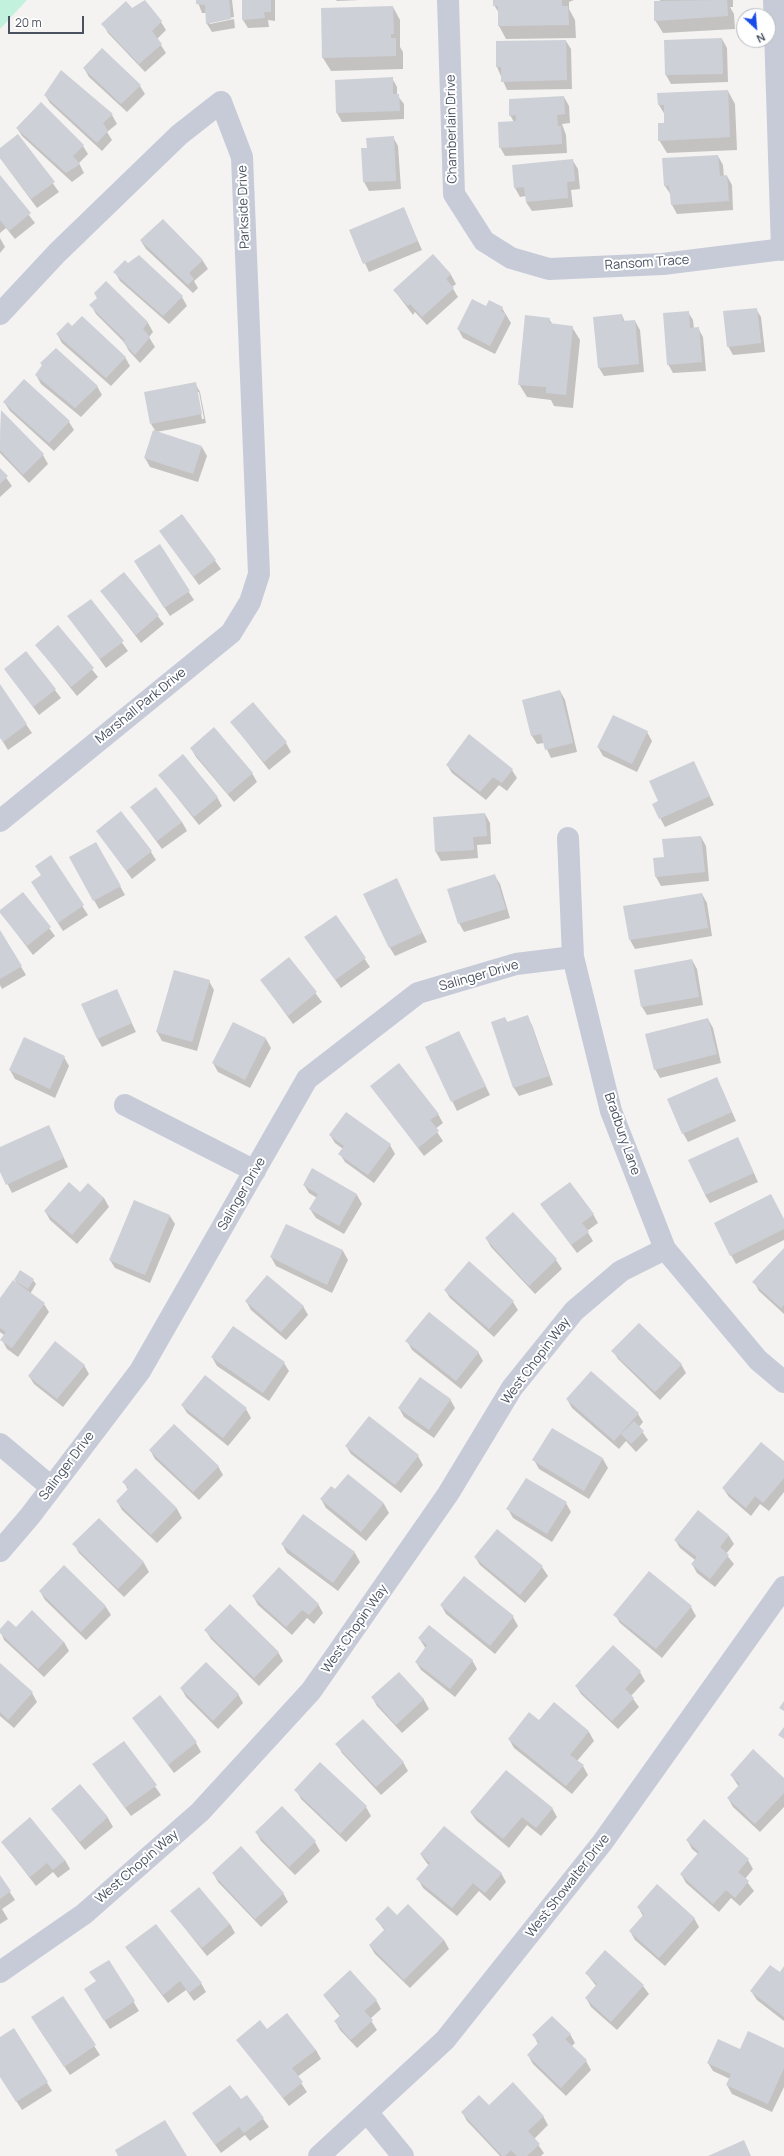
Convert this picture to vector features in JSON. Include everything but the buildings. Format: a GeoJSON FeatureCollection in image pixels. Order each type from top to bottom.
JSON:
{"type":"FeatureCollection","features":[{"type":"Feature","properties":{"kind":"street","name":"Chamberlain Drive"},"geometry":{"type":"LineString","coordinates":[[448,0],[454,194],[484,241],[511,258]]}},
{"type":"Feature","properties":{"kind":"street"},"geometry":{"type":"LineString","coordinates":[[774,0],[783,250]]}},
{"type":"Feature","properties":{"kind":"street","name":"Parkside Drive"},"geometry":{"type":"LineString","coordinates":[[0,314],[57,253],[174,140],[221,102],[242,157],[259,574]]}},
{"type":"Feature","properties":{"kind":"street","name":"Ransom Trace"},"geometry":{"type":"LineString","coordinates":[[511,258],[550,269],[663,264],[783,250]]}},
{"type":"Feature","properties":{"kind":"street","name":"Marshall Park Drive"},"geometry":{"type":"LineString","coordinates":[[0,821],[231,633],[250,602],[259,574]]}},
{"type":"Feature","properties":{"kind":"street","name":"Bradbury Lane"},"geometry":{"type":"LineString","coordinates":[[568,838],[573,957],[611,1111],[665,1249],[758,1360],[784,1382]]}},
{"type":"Feature","properties":{"kind":"street","name":"Salinger Drive"},"geometry":{"type":"LineString","coordinates":[[0,1551],[140,1371],[307,1079],[418,993],[516,964],[573,957]]}},
{"type":"Feature","properties":{"kind":"street"},"geometry":{"type":"LineString","coordinates":[[125,1105],[255,1171]]}},
{"type":"Feature","properties":{"kind":"street","name":"West Chopin Way"},"geometry":{"type":"LineString","coordinates":[[0,1972],[84,1914],[200,1812],[301,1703],[316,1684],[448,1494],[512,1388],[574,1311],[621,1271],[665,1249]]}},
{"type":"Feature","properties":{"kind":"street"},"geometry":{"type":"LineString","coordinates":[[0,1444],[51,1487]]}},
{"type":"Feature","properties":{"kind":"street","name":"West Showalter Drive"},"geometry":{"type":"LineString","coordinates":[[319,2156],[445,2040],[598,1848],[784,1587]]}},
{"type":"Feature","properties":{"kind":"street"},"geometry":{"type":"LineString","coordinates":[[367,2112],[403,2156]]}},
{"type":"Feature","properties":{"kind":"green space"},"geometry":{"type":"Polygon","coordinates":[[[0,0],[27,0],[0,29],[0,0]]]}}]}
